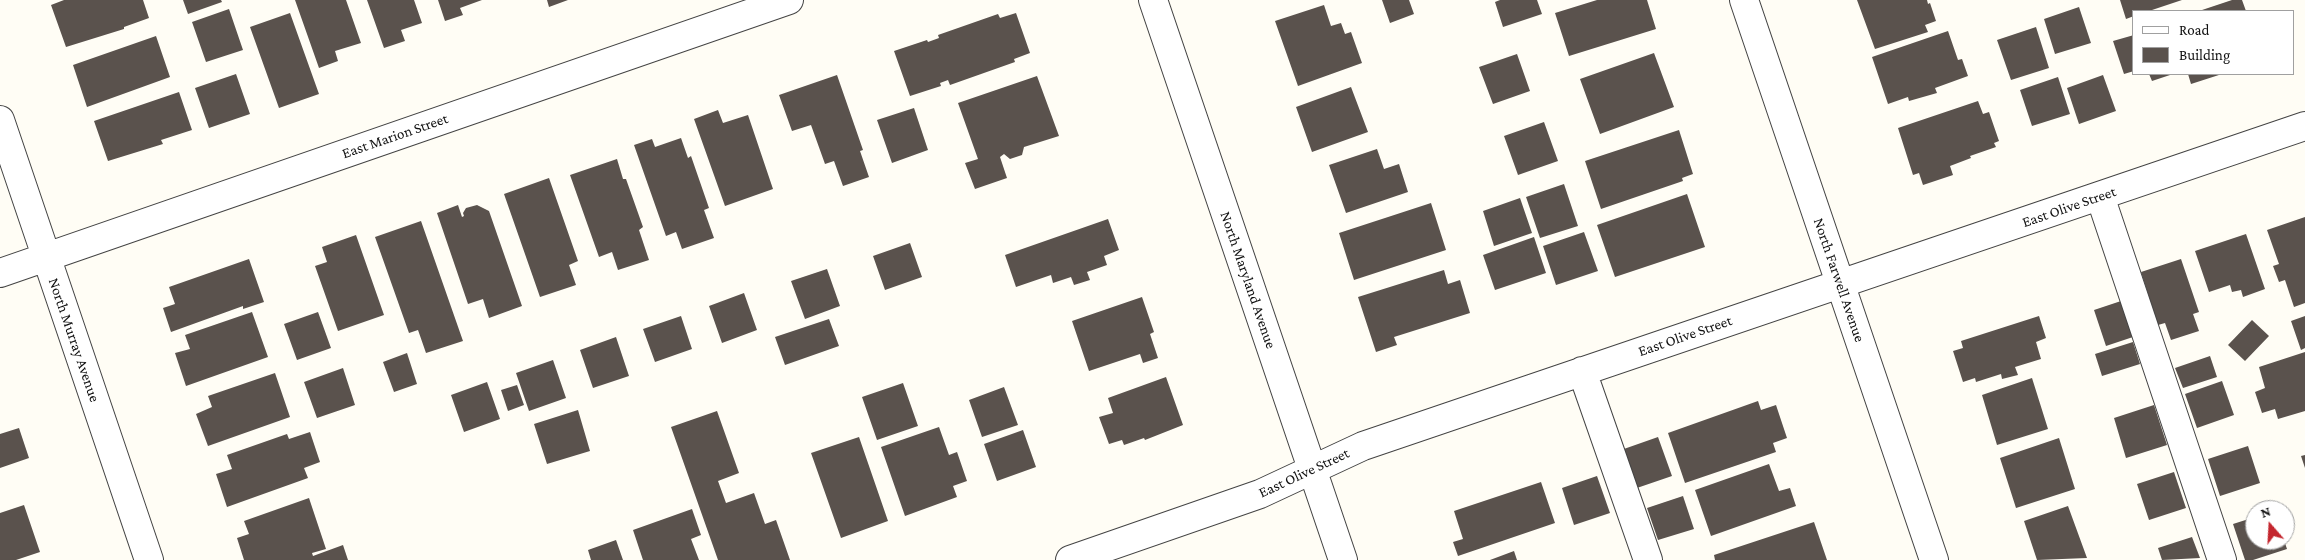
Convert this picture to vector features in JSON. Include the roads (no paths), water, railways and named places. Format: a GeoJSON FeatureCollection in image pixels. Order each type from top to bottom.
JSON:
{"type":"FeatureCollection","features":[{"type":"Feature","properties":{"kind":"street","name":"East Marion Street"},"geometry":{"type":"LineString","coordinates":[[0,273],[789,0]]}},
{"type":"Feature","properties":{"kind":"street","name":"North Maryland Avenue"},"geometry":{"type":"LineString","coordinates":[[1153,0],[1343,560]]}},
{"type":"Feature","properties":{"kind":"street","name":"North Farwell Avenue"},"geometry":{"type":"LineString","coordinates":[[1744,0],[1934,560]]}},
{"type":"Feature","properties":{"kind":"street","name":"North Murray Avenue"},"geometry":{"type":"LineString","coordinates":[[0,120],[149,560]]}},
{"type":"Feature","properties":{"kind":"street","name":"East Olive Street"},"geometry":{"type":"LineString","coordinates":[[1070,560],[1260,494],[1363,446],[2305,126]]}},
{"type":"Feature","properties":{"kind":"street"},"geometry":{"type":"LineString","coordinates":[[2100,196],[2222,560]]}},
{"type":"Feature","properties":{"kind":"street"},"geometry":{"type":"LineString","coordinates":[[1582,371],[1648,560]]}}]}
